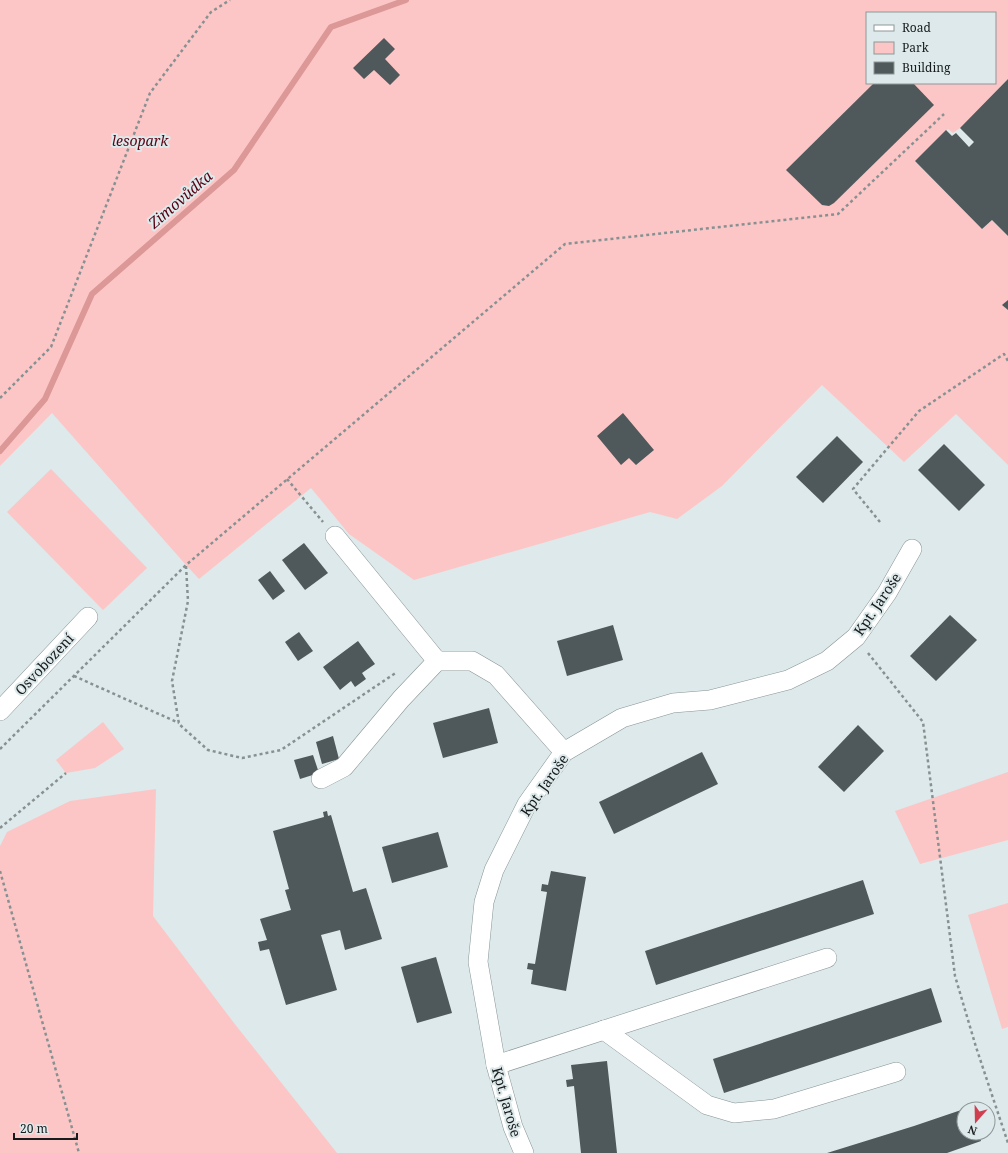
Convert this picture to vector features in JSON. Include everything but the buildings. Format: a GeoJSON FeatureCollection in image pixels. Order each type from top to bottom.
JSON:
{"type":"FeatureCollection","features":[{"type":"Feature","properties":{"kind":"street"},"geometry":{"type":"LineString","coordinates":[[334,536],[437,661]]}},
{"type":"Feature","properties":{"kind":"street","name":"Kpt. Jaroše"},"geometry":{"type":"LineString","coordinates":[[524,1153],[512,1127],[496,1065],[478,962],[484,902],[494,870],[527,804],[564,752],[622,718],[673,704],[710,700],[788,680],[827,661],[856,637],[887,593],[912,549]]}},
{"type":"Feature","properties":{"kind":"street","name":"Osvobození"},"geometry":{"type":"LineString","coordinates":[[0,711],[88,617]]}},
{"type":"Feature","properties":{"kind":"street"},"geometry":{"type":"LineString","coordinates":[[321,779],[344,767],[401,699],[437,661],[472,661],[496,675],[564,752]]}},
{"type":"Feature","properties":{"kind":"street"},"geometry":{"type":"LineString","coordinates":[[496,1065],[827,958]]}},
{"type":"Feature","properties":{"kind":"street"},"geometry":{"type":"LineString","coordinates":[[604,1030],[707,1105],[734,1113],[774,1109],[896,1072]]}},
{"type":"Feature","properties":{"kind":"path"},"geometry":{"type":"LineString","coordinates":[[0,398],[51,347],[150,93],[211,12],[230,0]]}},
{"type":"Feature","properties":{"kind":"path"},"geometry":{"type":"LineString","coordinates":[[0,749],[186,565],[565,244],[838,214],[944,114]]}},
{"type":"Feature","properties":{"kind":"path"},"geometry":{"type":"LineString","coordinates":[[880,522],[852,490],[919,411],[1004,354],[1008,361]]}},
{"type":"Feature","properties":{"kind":"path"},"geometry":{"type":"LineString","coordinates":[[287,479],[334,536]]}},
{"type":"Feature","properties":{"kind":"path"},"geometry":{"type":"LineString","coordinates":[[179,724],[172,681],[188,601],[186,565]]}},
{"type":"Feature","properties":{"kind":"path"},"geometry":{"type":"LineString","coordinates":[[856,637],[923,722],[955,976],[1008,1143]]}},
{"type":"Feature","properties":{"kind":"path"},"geometry":{"type":"LineString","coordinates":[[74,676],[179,724],[208,750],[242,758],[281,750],[402,668]]}},
{"type":"Feature","properties":{"kind":"path"},"geometry":{"type":"LineString","coordinates":[[0,828],[66,773]]}},
{"type":"Feature","properties":{"kind":"path"},"geometry":{"type":"LineString","coordinates":[[0,871],[78,1153]]}},
{"type":"Feature","properties":{"kind":"green space","name":"lesopark"},"geometry":{"type":"Polygon","coordinates":[[[0,0],[1008,0],[1008,79],[960,128],[953,133],[948,129],[915,161],[982,229],[992,220],[1008,236],[1008,465],[956,414],[904,462],[822,385],[722,486],[677,519],[650,512],[414,580],[349,534],[311,488],[199,579],[52,413],[0,466],[0,0]]]}},
{"type":"Feature","properties":{"kind":"green space"},"geometry":{"type":"Polygon","coordinates":[[[51,469],[147,568],[103,610],[7,512],[51,469]]]}},
{"type":"Feature","properties":{"kind":"green space"},"geometry":{"type":"Polygon","coordinates":[[[103,722],[124,749],[95,768],[66,773],[56,760],[103,722]]]}},
{"type":"Feature","properties":{"kind":"green space"},"geometry":{"type":"Polygon","coordinates":[[[1008,772],[1008,840],[920,864],[895,811],[1008,772]]]}},
{"type":"Feature","properties":{"kind":"green space"},"geometry":{"type":"Polygon","coordinates":[[[156,789],[153,916],[234,1023],[337,1153],[0,1153],[0,846],[7,832],[70,801],[156,789]]]}},
{"type":"Feature","properties":{"kind":"green space"},"geometry":{"type":"Polygon","coordinates":[[[1008,903],[1008,1027],[1002,1029],[968,915],[1008,903]]]}},
{"type":"Feature","properties":{"kind":"waterway","name":"Zimovůdka"},"geometry":{"type":"LineString","coordinates":[[0,451],[45,399],[92,294],[234,170],[331,27],[406,0]]}}]}
